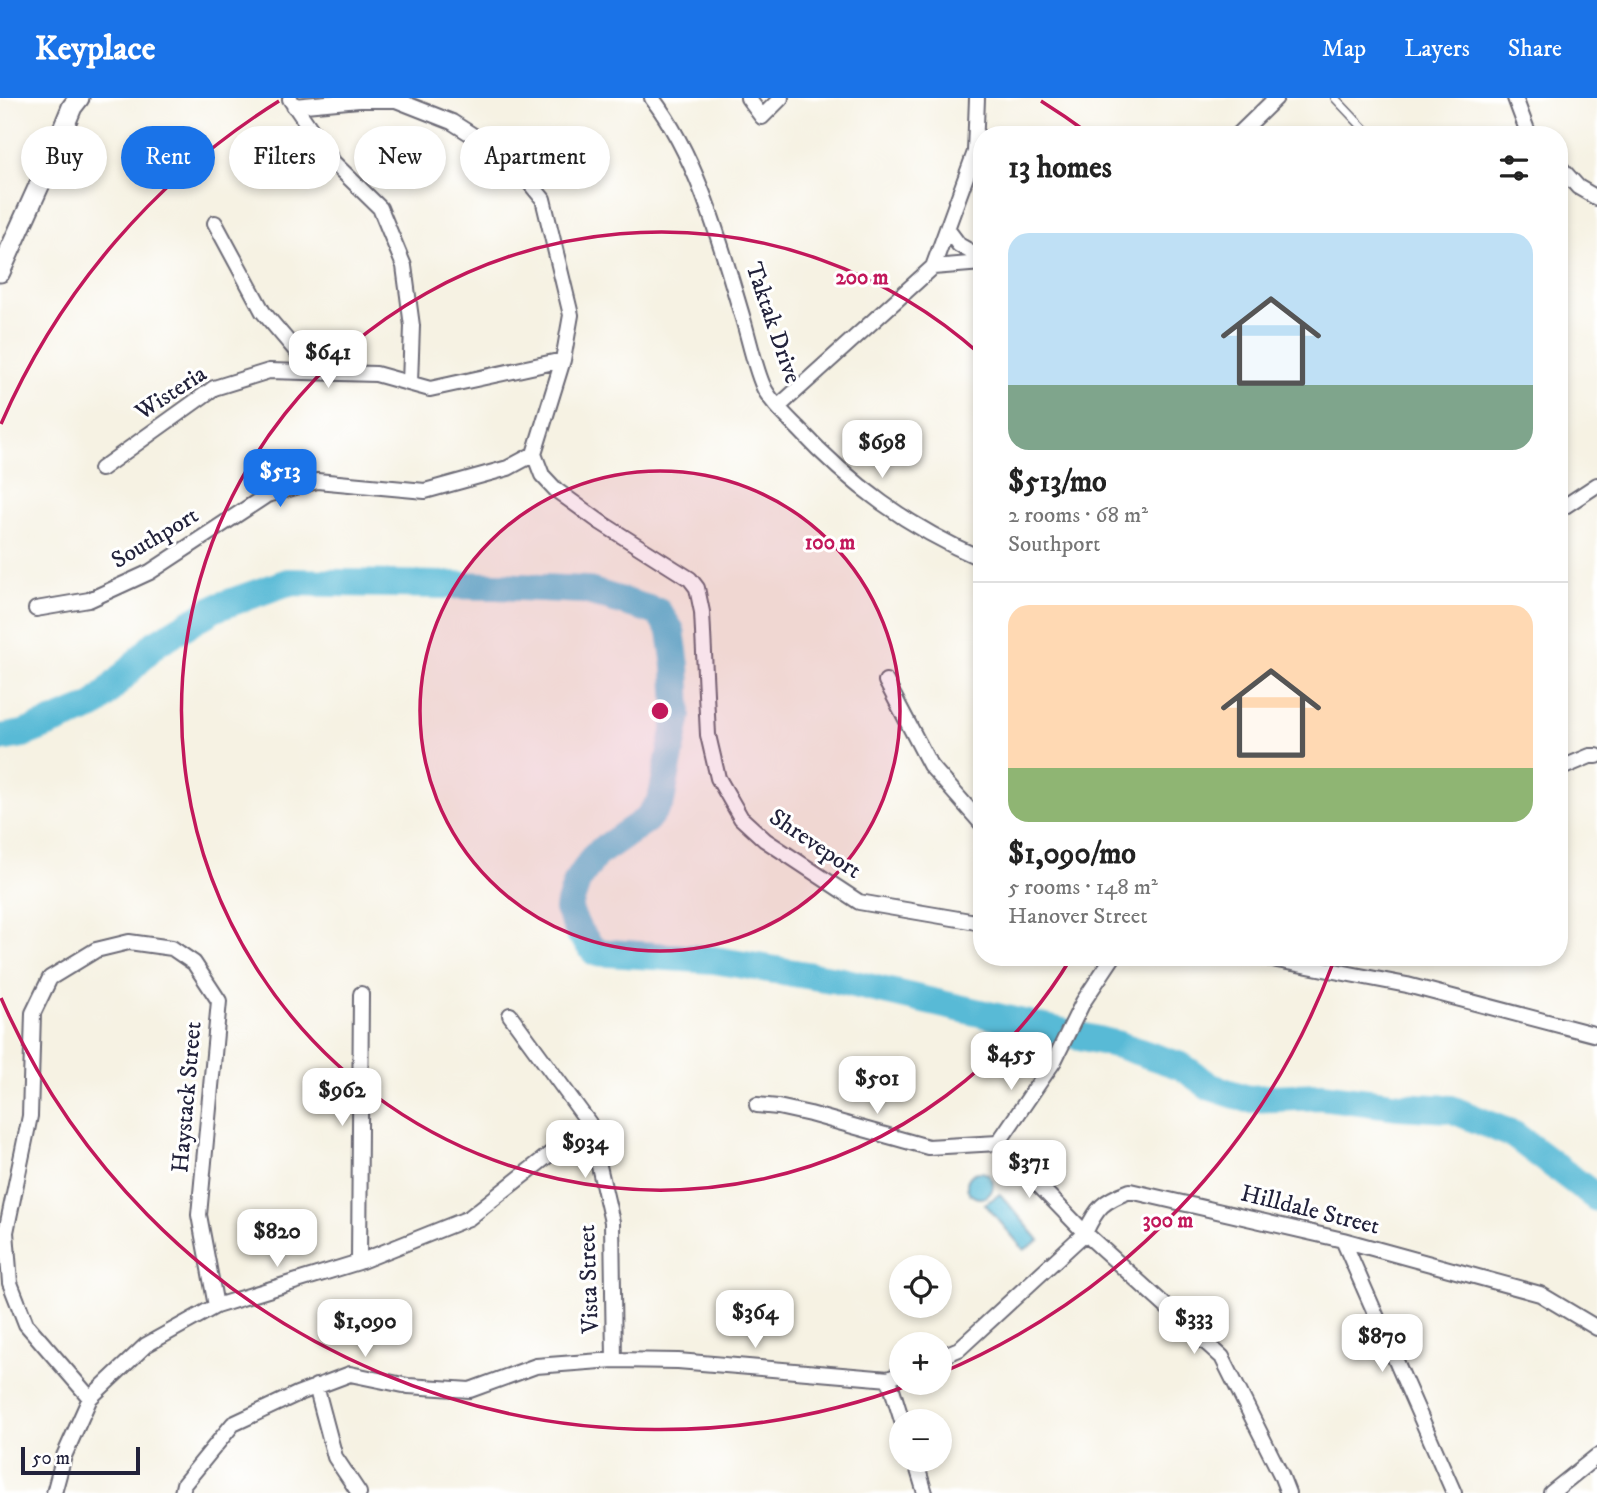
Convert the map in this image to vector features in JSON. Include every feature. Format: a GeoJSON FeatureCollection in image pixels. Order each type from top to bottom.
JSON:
{"type":"FeatureCollection","features":[{"type":"Feature","properties":{"kind":"street","name":"Taktak Drive"},"geometry":{"type":"LineString","coordinates":[[652,98],[694,173],[722,250],[765,390],[778,407],[839,469],[901,517],[940,541],[973,555]]}},
{"type":"Feature","properties":{"kind":"street"},"geometry":{"type":"LineString","coordinates":[[748,98],[762,117],[781,98]]}},
{"type":"Feature","properties":{"kind":"street"},"geometry":{"type":"LineString","coordinates":[[976,126],[977,98]]}},
{"type":"Feature","properties":{"kind":"street"},"geometry":{"type":"LineString","coordinates":[[1247,126],[1276,98]]}},
{"type":"Feature","properties":{"kind":"street"},"geometry":{"type":"LineString","coordinates":[[1515,98],[1526,126]]}},
{"type":"Feature","properties":{"kind":"street"},"geometry":{"type":"LineString","coordinates":[[292,102],[396,100],[452,122],[510,159],[542,199],[571,315],[563,360],[534,454]]}},
{"type":"Feature","properties":{"kind":"street"},"geometry":{"type":"LineString","coordinates":[[0,272],[47,168],[73,101]]}},
{"type":"Feature","properties":{"kind":"street"},"geometry":{"type":"LineString","coordinates":[[292,102],[334,163],[380,208],[404,266],[412,326],[410,383]]}},
{"type":"Feature","properties":{"kind":"street"},"geometry":{"type":"LineString","coordinates":[[778,407],[933,267],[973,158]]}},
{"type":"Feature","properties":{"kind":"street"},"geometry":{"type":"LineString","coordinates":[[1568,176],[1578,187],[1597,198]]}},
{"type":"Feature","properties":{"kind":"street"},"geometry":{"type":"LineString","coordinates":[[215,223],[263,312],[314,372]]}},
{"type":"Feature","properties":{"kind":"street"},"geometry":{"type":"LineString","coordinates":[[947,229],[959,245],[973,255]]}},
{"type":"Feature","properties":{"kind":"street"},"geometry":{"type":"LineString","coordinates":[[933,267],[973,262]]}},
{"type":"Feature","properties":{"kind":"street","name":"Wisteria"},"geometry":{"type":"LineString","coordinates":[[101,469],[214,388],[269,371],[376,374],[430,389],[563,360]]}},
{"type":"Feature","properties":{"kind":"street","name":"Southport"},"geometry":{"type":"LineString","coordinates":[[36,609],[89,600],[150,572],[267,495],[317,481],[425,491],[508,468],[534,454]]}},
{"type":"Feature","properties":{"kind":"street","name":"Shreveport"},"geometry":{"type":"LineString","coordinates":[[534,454],[542,475],[556,490],[600,522],[690,579],[697,588],[705,647],[708,734],[718,778],[741,818],[765,840],[859,902],[973,921]]}},
{"type":"Feature","properties":{"kind":"street"},"geometry":{"type":"LineString","coordinates":[[1568,504],[1597,485]]}},
{"type":"Feature","properties":{"kind":"street"},"geometry":{"type":"LineString","coordinates":[[886,681],[930,765],[973,814]]}},
{"type":"Feature","properties":{"kind":"street"},"geometry":{"type":"LineString","coordinates":[[1568,765],[1590,756],[1597,756]]}},
{"type":"Feature","properties":{"kind":"street","name":"Haystack Street"},"geometry":{"type":"LineString","coordinates":[[90,1398],[26,1324],[10,1283],[6,1232],[30,1116],[33,1013],[50,978],[96,950],[129,943],[172,948],[194,963],[219,1001],[199,1215],[216,1306]]}},
{"type":"Feature","properties":{"kind":"street"},"geometry":{"type":"LineString","coordinates":[[998,1143],[1054,1061],[1083,1002],[1107,966]]}},
{"type":"Feature","properties":{"kind":"street"},"geometry":{"type":"LineString","coordinates":[[1309,966],[1407,985],[1597,1035]]}},
{"type":"Feature","properties":{"kind":"street"},"geometry":{"type":"LineString","coordinates":[[359,1262],[360,994]]}},
{"type":"Feature","properties":{"kind":"street","name":"Vista Street"},"geometry":{"type":"LineString","coordinates":[[510,1015],[589,1123],[612,1222],[614,1360]]}},
{"type":"Feature","properties":{"kind":"street"},"geometry":{"type":"LineString","coordinates":[[757,1105],[800,1112],[928,1147],[998,1143],[1085,1233],[1222,1357],[1281,1475],[1287,1493]]}},
{"type":"Feature","properties":{"kind":"street"},"geometry":{"type":"LineString","coordinates":[[54,1493],[64,1456],[90,1398],[146,1345],[216,1306],[359,1262],[469,1218],[589,1123]]}},
{"type":"Feature","properties":{"kind":"street","name":"Hilldale Street"},"geometry":{"type":"LineString","coordinates":[[952,1352],[959,1349],[1085,1233],[1095,1212],[1112,1198],[1130,1191],[1343,1240],[1540,1294],[1597,1328]]}},
{"type":"Feature","properties":{"kind":"street"},"geometry":{"type":"LineString","coordinates":[[1343,1240],[1454,1493]]}},
{"type":"Feature","properties":{"kind":"street"},"geometry":{"type":"LineString","coordinates":[[183,1493],[184,1484],[233,1424],[350,1374],[408,1386],[470,1390],[536,1366],[614,1360],[691,1362],[889,1376]]}},
{"type":"Feature","properties":{"kind":"street"},"geometry":{"type":"LineString","coordinates":[[316,1387],[335,1457],[359,1493]]}},
{"type":"Feature","properties":{"kind":"street"},"geometry":{"type":"LineString","coordinates":[[1552,1493],[1597,1456]]}},
{"type":"Feature","properties":{"kind":"street"},"geometry":{"type":"LineString","coordinates":[[919,1472],[925,1493]]}},
{"type":"Feature","properties":{"kind":"lane"},"geometry":{"type":"LineString","coordinates":[[1335,98],[1361,126]]}},
{"type":"Feature","properties":{"kind":"water"},"geometry":{"type":"Polygon","coordinates":[[[980,1172],[989,1176],[993,1185],[989,1194],[980,1198],[971,1194],[967,1185],[971,1176],[980,1172]]]}},
{"type":"Feature","properties":{"kind":"water"},"geometry":{"type":"Polygon","coordinates":[[[1000,1194],[1039,1240],[1024,1250],[985,1204],[1000,1194]]]}},
{"type":"Feature","properties":{"kind":"waterway"},"geometry":{"type":"LineString","coordinates":[[0,738],[23,734],[94,706],[155,644],[215,608],[288,582],[585,590],[658,612],[671,631],[678,715],[661,801],[646,820],[595,855],[577,882],[568,909],[579,932],[595,952],[714,960],[837,980],[1119,1045],[1181,1066],[1211,1087],[1248,1099],[1321,1096],[1399,1106],[1451,1109],[1514,1135],[1597,1198]]}}]}
